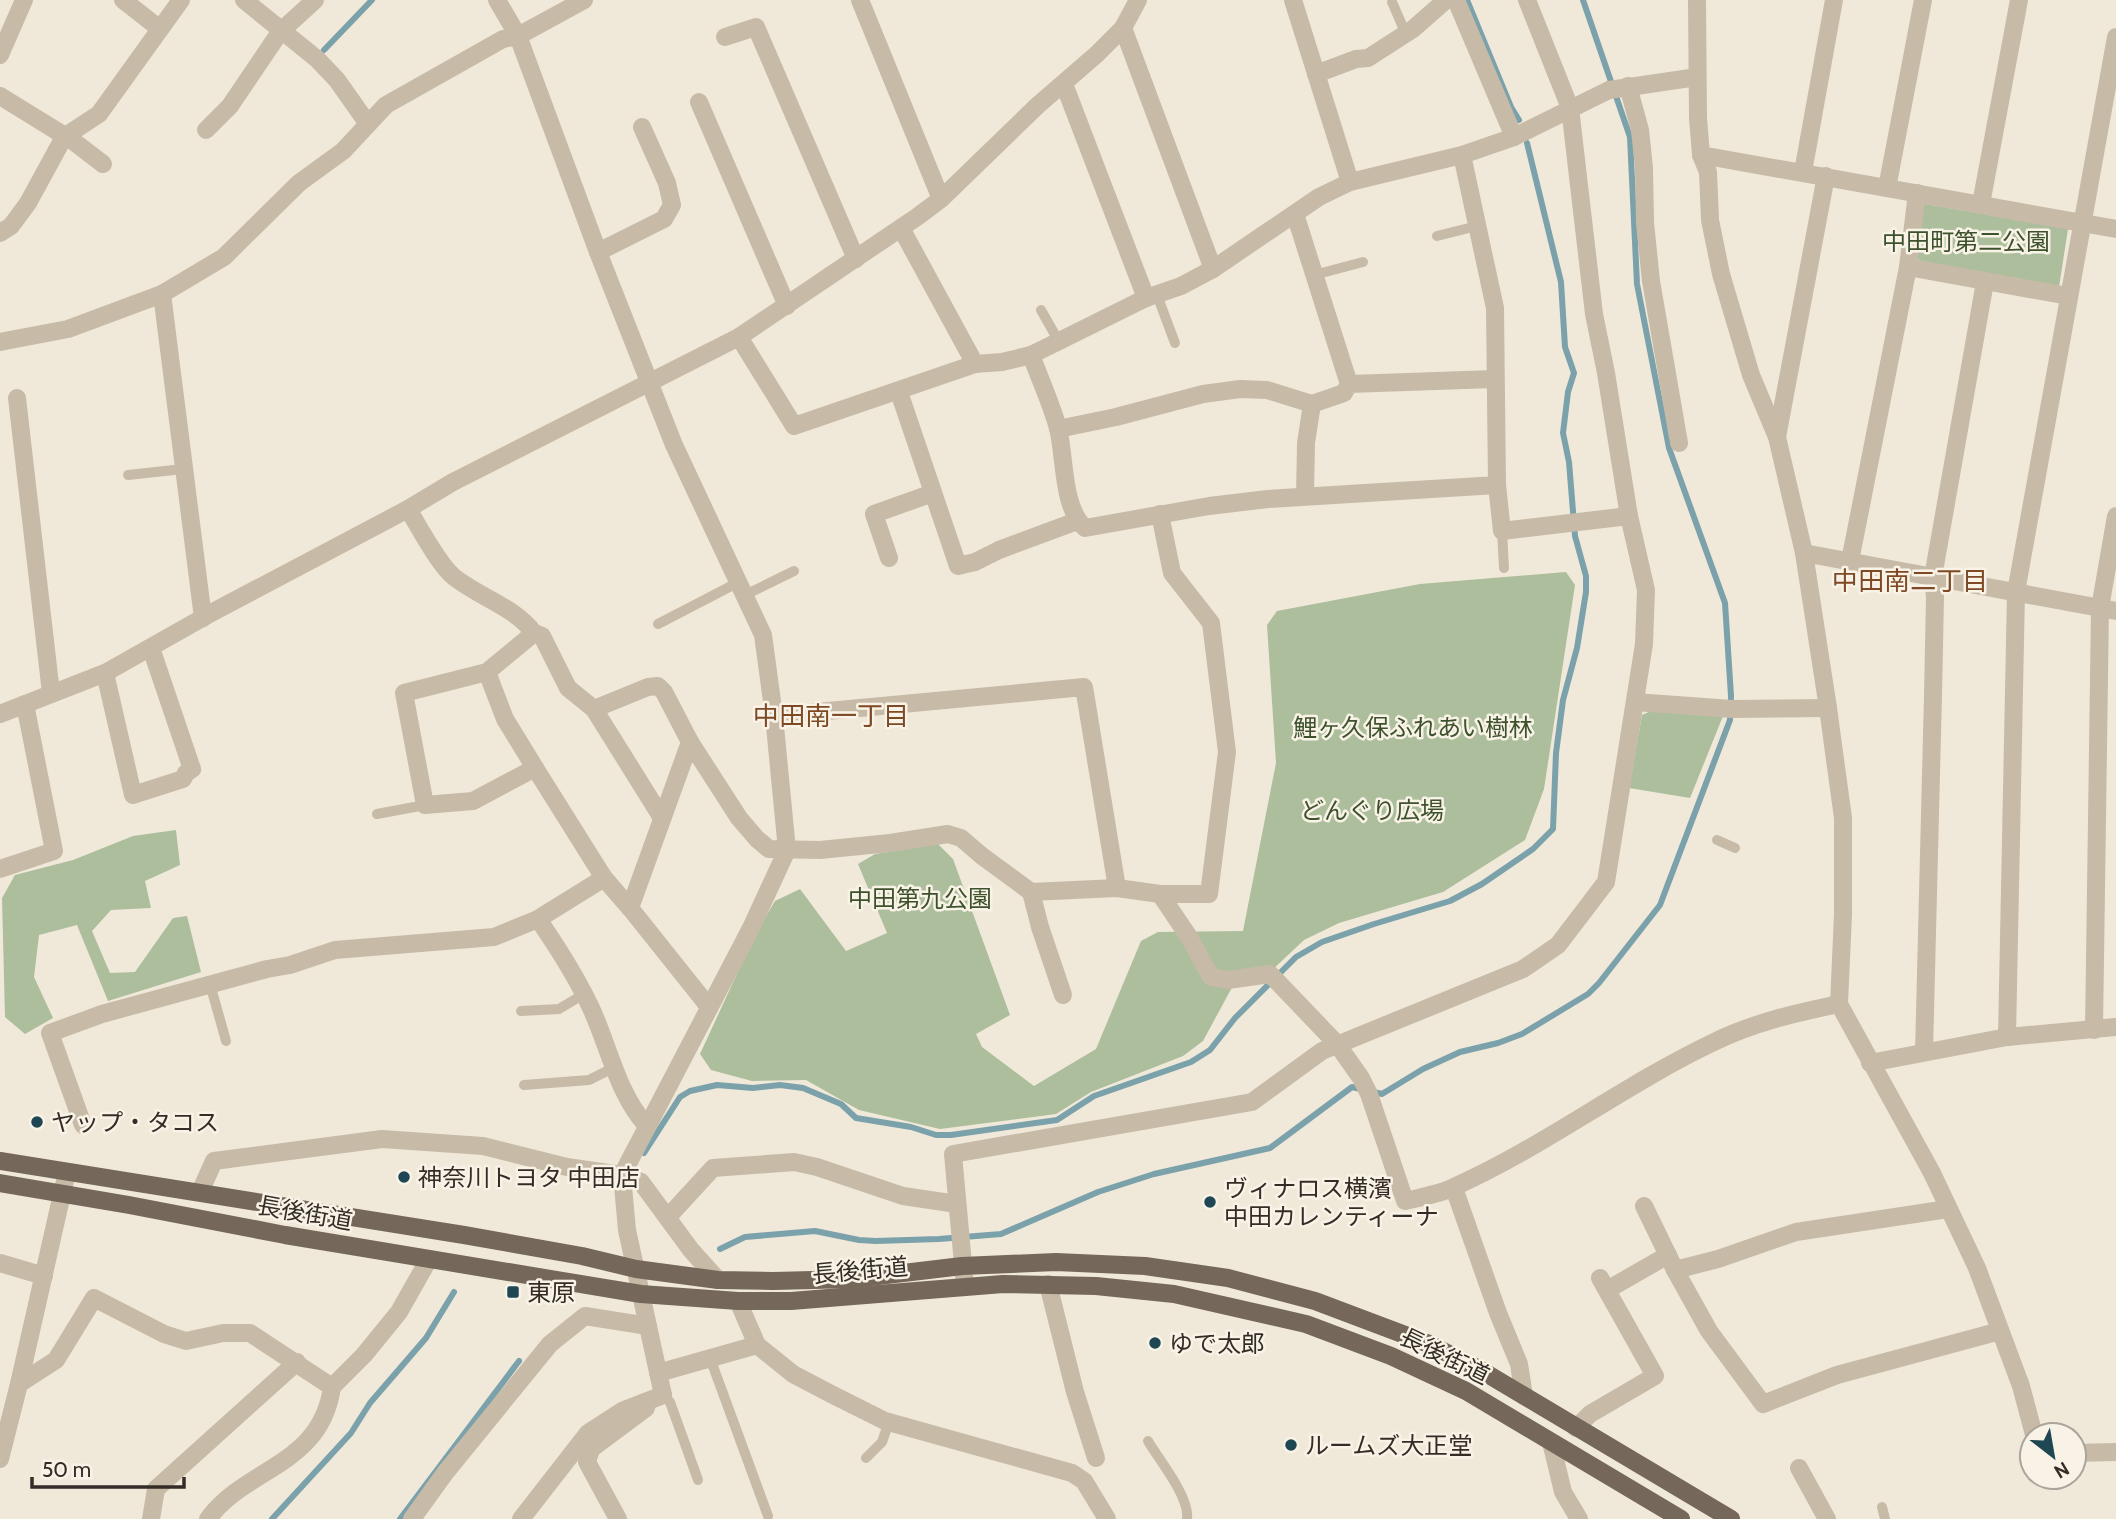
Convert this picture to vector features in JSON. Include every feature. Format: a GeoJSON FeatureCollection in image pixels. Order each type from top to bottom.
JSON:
{"type":"FeatureCollection","features":[{"type":"Feature","properties":{"kind":"main road"},"geometry":{"type":"LineString","coordinates":[[0,1161],[67,1172]]}},
{"type":"Feature","properties":{"kind":"main road","name":"長後街道"},"geometry":{"type":"LineString","coordinates":[[67,1172],[582,1256],[636,1269],[718,1280],[853,1279],[961,1259],[1144,1266],[1228,1278],[1315,1301],[1402,1333],[1479,1369],[1731,1519]]}},
{"type":"Feature","properties":{"kind":"main road","name":"長後街道"},"geometry":{"type":"LineString","coordinates":[[0,1183],[641,1294],[738,1301],[791,1301],[965,1286],[1048,1284],[1174,1294],[1306,1324],[1391,1356],[1466,1391],[1681,1519]]}},
{"type":"Feature","properties":{"kind":"street"},"geometry":{"type":"LineString","coordinates":[[0,55],[23,0]]}},
{"type":"Feature","properties":{"kind":"street"},"geometry":{"type":"LineString","coordinates":[[123,0],[160,29]]}},
{"type":"Feature","properties":{"kind":"street"},"geometry":{"type":"LineString","coordinates":[[4,228],[27,203],[64,137],[99,114],[181,0]]}},
{"type":"Feature","properties":{"kind":"street"},"geometry":{"type":"LineString","coordinates":[[244,0],[280,32],[317,59],[337,80],[368,124]]}},
{"type":"Feature","properties":{"kind":"street"},"geometry":{"type":"LineString","coordinates":[[206,130],[230,106],[280,32],[315,0]]}},
{"type":"Feature","properties":{"kind":"street"},"geometry":{"type":"LineString","coordinates":[[497,0],[517,36],[674,445],[763,635],[774,716],[787,850],[751,928],[622,1175],[627,1230],[663,1395]]}},
{"type":"Feature","properties":{"kind":"street"},"geometry":{"type":"LineString","coordinates":[[0,342],[68,329],[162,294],[224,257],[299,183],[343,151],[386,105],[503,38],[517,36],[584,0]]}},
{"type":"Feature","properties":{"kind":"street"},"geometry":{"type":"LineString","coordinates":[[860,0],[941,199]]}},
{"type":"Feature","properties":{"kind":"street"},"geometry":{"type":"LineString","coordinates":[[1119,0],[1213,270]]}},
{"type":"Feature","properties":{"kind":"street"},"geometry":{"type":"LineString","coordinates":[[0,714],[105,673],[453,482],[739,337],[941,199],[1037,106],[1064,84],[1125,22],[1138,0]]}},
{"type":"Feature","properties":{"kind":"street"},"geometry":{"type":"LineString","coordinates":[[1293,0],[1350,182]]}},
{"type":"Feature","properties":{"kind":"street"},"geometry":{"type":"LineString","coordinates":[[1316,74],[1356,59],[1368,58],[1406,34],[1446,0]]}},
{"type":"Feature","properties":{"kind":"street"},"geometry":{"type":"LineString","coordinates":[[1456,0],[1514,137]]}},
{"type":"Feature","properties":{"kind":"street"},"geometry":{"type":"LineString","coordinates":[[965,1286],[953,1154],[1252,1102],[1322,1051],[1522,969],[1558,945],[1606,882],[1644,644],[1646,590],[1629,516],[1594,314],[1570,107],[1527,0]]}},
{"type":"Feature","properties":{"kind":"street"},"geometry":{"type":"LineString","coordinates":[[1697,0],[1701,155],[1708,172],[1710,220],[1721,274],[1751,375],[1777,437],[1804,553],[1828,708],[1843,818],[1839,1004],[1912,1136],[1977,1268],[2021,1386],[2030,1421]]}},
{"type":"Feature","properties":{"kind":"street"},"geometry":{"type":"LineString","coordinates":[[1803,172],[1834,0]]}},
{"type":"Feature","properties":{"kind":"street"},"geometry":{"type":"LineString","coordinates":[[1887,188],[1923,0]]}},
{"type":"Feature","properties":{"kind":"street"},"geometry":{"type":"LineString","coordinates":[[1981,205],[2018,0]]}},
{"type":"Feature","properties":{"kind":"street"},"geometry":{"type":"LineString","coordinates":[[725,37],[756,27],[856,259]]}},
{"type":"Feature","properties":{"kind":"street"},"geometry":{"type":"LineString","coordinates":[[2007,1037],[2016,592],[2116,37]]}},
{"type":"Feature","properties":{"kind":"street"},"geometry":{"type":"LineString","coordinates":[[739,337],[794,426],[975,365],[1031,355],[1151,296],[1181,286],[1213,270],[1319,197],[1350,182],[1462,155],[1514,137],[1570,107],[1619,88],[1697,77]]}},
{"type":"Feature","properties":{"kind":"street"},"geometry":{"type":"LineString","coordinates":[[1064,84],[1151,296]]}},
{"type":"Feature","properties":{"kind":"street"},"geometry":{"type":"LineString","coordinates":[[1619,88],[1640,130],[1651,281],[1679,443]]}},
{"type":"Feature","properties":{"kind":"street"},"geometry":{"type":"LineString","coordinates":[[0,96],[73,141],[103,164]]}},
{"type":"Feature","properties":{"kind":"street"},"geometry":{"type":"LineString","coordinates":[[699,102],[787,306]]}},
{"type":"Feature","properties":{"kind":"street"},"geometry":{"type":"LineString","coordinates":[[598,252],[664,219],[672,205],[667,183],[642,127]]}},
{"type":"Feature","properties":{"kind":"street"},"geometry":{"type":"LineString","coordinates":[[1462,155],[1495,308],[1497,485],[1502,531],[1629,516]]}},
{"type":"Feature","properties":{"kind":"street"},"geometry":{"type":"LineString","coordinates":[[1701,155],[2116,229]]}},
{"type":"Feature","properties":{"kind":"street"},"geometry":{"type":"LineString","coordinates":[[1777,437],[1826,176]]}},
{"type":"Feature","properties":{"kind":"street"},"geometry":{"type":"LineString","coordinates":[[1850,561],[1908,267],[1917,193]]}},
{"type":"Feature","properties":{"kind":"street"},"geometry":{"type":"LineString","coordinates":[[1058,429],[1203,394],[1240,389],[1267,390],[1312,404],[1345,393],[1349,384],[1295,214]]}},
{"type":"Feature","properties":{"kind":"street"},"geometry":{"type":"LineString","coordinates":[[901,228],[975,365]]}},
{"type":"Feature","properties":{"kind":"street"},"geometry":{"type":"LineString","coordinates":[[1908,267],[2068,296]]}},
{"type":"Feature","properties":{"kind":"street"},"geometry":{"type":"LineString","coordinates":[[1924,1052],[1934,681],[1933,577],[1985,282]]}},
{"type":"Feature","properties":{"kind":"street"},"geometry":{"type":"LineString","coordinates":[[162,294],[203,618]]}},
{"type":"Feature","properties":{"kind":"street"},"geometry":{"type":"LineString","coordinates":[[1031,355],[1058,429],[1066,484],[1077,521],[1085,528],[1209,506],[1305,496],[1497,485]]}},
{"type":"Feature","properties":{"kind":"street"},"geometry":{"type":"LineString","coordinates":[[1349,384],[1494,379]]}},
{"type":"Feature","properties":{"kind":"street"},"geometry":{"type":"LineString","coordinates":[[899,392],[958,566],[975,562],[999,550],[1077,521]]}},
{"type":"Feature","properties":{"kind":"street"},"geometry":{"type":"LineString","coordinates":[[17,398],[51,693]]}},
{"type":"Feature","properties":{"kind":"street"},"geometry":{"type":"LineString","coordinates":[[1305,496],[1306,443],[1312,404]]}},
{"type":"Feature","properties":{"kind":"street"},"geometry":{"type":"LineString","coordinates":[[890,558],[874,514],[933,493]]}},
{"type":"Feature","properties":{"kind":"street"},"geometry":{"type":"LineString","coordinates":[[408,509],[451,574],[542,636],[568,688],[594,709],[662,818]]}},
{"type":"Feature","properties":{"kind":"street"},"geometry":{"type":"LineString","coordinates":[[594,709],[648,687],[658,686],[739,818],[769,849],[890,843],[948,834],[961,838],[1031,892],[1117,888],[1160,894],[1209,894],[1227,752],[1211,623],[1172,573],[1160,514]]}},
{"type":"Feature","properties":{"kind":"street"},"geometry":{"type":"LineString","coordinates":[[2094,1030],[2108,609],[2116,516]]}},
{"type":"Feature","properties":{"kind":"street"},"geometry":{"type":"LineString","coordinates":[[1804,553],[2108,609]]}},
{"type":"Feature","properties":{"kind":"street"},"geometry":{"type":"LineString","coordinates":[[534,633],[487,672],[404,693],[425,805],[473,801],[535,768]]}},
{"type":"Feature","properties":{"kind":"street"},"geometry":{"type":"LineString","coordinates":[[105,673],[133,795],[183,779],[192,769],[151,648]]}},
{"type":"Feature","properties":{"kind":"street"},"geometry":{"type":"LineString","coordinates":[[487,672],[505,719],[604,878],[709,1007]]}},
{"type":"Feature","properties":{"kind":"street"},"geometry":{"type":"LineString","coordinates":[[774,716],[1084,687],[1117,888]]}},
{"type":"Feature","properties":{"kind":"street"},"geometry":{"type":"LineString","coordinates":[[1635,702],[1732,709],[1828,708]]}},
{"type":"Feature","properties":{"kind":"street"},"geometry":{"type":"LineString","coordinates":[[0,869],[54,851],[25,704]]}},
{"type":"Feature","properties":{"kind":"street"},"geometry":{"type":"LineString","coordinates":[[630,908],[690,742]]}},
{"type":"Feature","properties":{"kind":"street"},"geometry":{"type":"LineString","coordinates":[[83,1125],[50,1033],[102,1014],[290,965],[335,950],[494,937],[538,919],[604,878]]}},
{"type":"Feature","properties":{"kind":"street"},"geometry":{"type":"LineString","coordinates":[[1031,892],[1063,995]]}},
{"type":"Feature","properties":{"kind":"street"},"geometry":{"type":"LineString","coordinates":[[1160,894],[1189,937],[1211,977],[1228,981],[1275,977],[1337,1044],[1365,1086],[1405,1201],[1454,1188],[1506,1161],[1654,1073],[1714,1042],[1779,1017],[1839,1004]]}},
{"type":"Feature","properties":{"kind":"street"},"geometry":{"type":"LineString","coordinates":[[538,919],[566,960],[584,994],[634,1112],[647,1126]]}},
{"type":"Feature","properties":{"kind":"street"},"geometry":{"type":"LineString","coordinates":[[1870,1063],[2007,1037],[2116,1027]]}},
{"type":"Feature","properties":{"kind":"street"},"geometry":{"type":"LineString","coordinates":[[200,1192],[215,1161],[382,1139],[483,1146],[567,1167],[622,1175],[641,1182],[691,1250],[718,1280]]}},
{"type":"Feature","properties":{"kind":"street"},"geometry":{"type":"LineString","coordinates":[[668,1217],[713,1168],[794,1162],[903,1196],[957,1205]]}},
{"type":"Feature","properties":{"kind":"street"},"geometry":{"type":"LineString","coordinates":[[0,1459],[67,1172]]}},
{"type":"Feature","properties":{"kind":"street"},"geometry":{"type":"LineString","coordinates":[[1454,1188],[1519,1364],[1524,1396]]}},
{"type":"Feature","properties":{"kind":"street"},"geometry":{"type":"LineString","coordinates":[[1644,1206],[1709,1331],[1763,1404],[1837,1376],[2000,1331]]}},
{"type":"Feature","properties":{"kind":"street"},"geometry":{"type":"LineString","coordinates":[[1576,1428],[1590,1414],[1655,1376],[1603,1284],[1672,1263],[1718,1259],[1796,1232],[1948,1209]]}},
{"type":"Feature","properties":{"kind":"street"},"geometry":{"type":"LineString","coordinates":[[208,1519],[217,1507],[233,1494],[288,1459],[315,1433],[331,1397],[332,1387],[364,1355],[398,1312],[429,1259]]}},
{"type":"Feature","properties":{"kind":"street"},"geometry":{"type":"LineString","coordinates":[[0,1263],[44,1276]]}},
{"type":"Feature","properties":{"kind":"street"},"geometry":{"type":"LineString","coordinates":[[1048,1284],[1075,1392],[1096,1458]]}},
{"type":"Feature","properties":{"kind":"street"},"geometry":{"type":"LineString","coordinates":[[19,1384],[56,1360],[94,1298],[164,1334],[187,1341],[223,1333],[250,1333],[332,1387]]}},
{"type":"Feature","properties":{"kind":"street"},"geometry":{"type":"LineString","coordinates":[[738,1301],[757,1345],[793,1374],[889,1422],[1072,1473],[1084,1480],[1107,1519]]}},
{"type":"Feature","properties":{"kind":"street"},"geometry":{"type":"LineString","coordinates":[[412,1519],[444,1472],[550,1344],[585,1316],[648,1326]]}},
{"type":"Feature","properties":{"kind":"street"},"geometry":{"type":"LineString","coordinates":[[658,1373],[757,1345]]}},
{"type":"Feature","properties":{"kind":"street"},"geometry":{"type":"LineString","coordinates":[[151,1519],[156,1489],[297,1362]]}},
{"type":"Feature","properties":{"kind":"street"},"geometry":{"type":"LineString","coordinates":[[521,1519],[588,1433],[622,1411],[663,1395]]}},
{"type":"Feature","properties":{"kind":"street"},"geometry":{"type":"LineString","coordinates":[[618,1519],[587,1462],[591,1450],[663,1395]]}},
{"type":"Feature","properties":{"kind":"street"},"geometry":{"type":"LineString","coordinates":[[1551,1442],[1563,1492],[1579,1519]]}},
{"type":"Feature","properties":{"kind":"street"},"geometry":{"type":"LineString","coordinates":[[2088,1453],[2116,1452]]}},
{"type":"Feature","properties":{"kind":"street"},"geometry":{"type":"LineString","coordinates":[[1799,1468],[1827,1519]]}},
{"type":"Feature","properties":{"kind":"lane"},"geometry":{"type":"LineString","coordinates":[[1392,2],[1406,34]]}},
{"type":"Feature","properties":{"kind":"lane"},"geometry":{"type":"LineString","coordinates":[[1437,236],[1477,226]]}},
{"type":"Feature","properties":{"kind":"lane"},"geometry":{"type":"LineString","coordinates":[[1314,275],[1363,262]]}},
{"type":"Feature","properties":{"kind":"lane"},"geometry":{"type":"LineString","coordinates":[[1151,296],[1175,343]]}},
{"type":"Feature","properties":{"kind":"lane"},"geometry":{"type":"LineString","coordinates":[[1041,310],[1058,340]]}},
{"type":"Feature","properties":{"kind":"lane"},"geometry":{"type":"LineString","coordinates":[[128,475],[183,469]]}},
{"type":"Feature","properties":{"kind":"lane"},"geometry":{"type":"LineString","coordinates":[[1502,531],[1504,568]]}},
{"type":"Feature","properties":{"kind":"lane"},"geometry":{"type":"LineString","coordinates":[[658,624],[742,589],[794,571]]}},
{"type":"Feature","properties":{"kind":"lane"},"geometry":{"type":"LineString","coordinates":[[377,814],[425,805]]}},
{"type":"Feature","properties":{"kind":"lane"},"geometry":{"type":"LineString","coordinates":[[1717,840],[1735,848]]}},
{"type":"Feature","properties":{"kind":"lane"},"geometry":{"type":"LineString","coordinates":[[210,984],[226,1041]]}},
{"type":"Feature","properties":{"kind":"lane"},"geometry":{"type":"LineString","coordinates":[[521,1011],[559,1009],[584,994]]}},
{"type":"Feature","properties":{"kind":"lane"},"geometry":{"type":"LineString","coordinates":[[524,1085],[589,1080],[615,1067]]}},
{"type":"Feature","properties":{"kind":"lane"},"geometry":{"type":"LineString","coordinates":[[710,1358],[768,1516]]}},
{"type":"Feature","properties":{"kind":"lane"},"geometry":{"type":"LineString","coordinates":[[663,1395],[670,1402],[698,1480]]}},
{"type":"Feature","properties":{"kind":"lane"},"geometry":{"type":"LineString","coordinates":[[866,1458],[882,1442],[889,1422]]}},
{"type":"Feature","properties":{"kind":"lane"},"geometry":{"type":"LineString","coordinates":[[1147,1441],[1181,1495],[1188,1513],[1187,1519]]}},
{"type":"Feature","properties":{"kind":"lane"},"geometry":{"type":"LineString","coordinates":[[1882,1507],[1885,1519]]}},
{"type":"Feature","properties":{"kind":"green space","name":"中田町第二公園"},"geometry":{"type":"Polygon","coordinates":[[[1920,203],[2068,229],[2059,287],[1923,264],[1911,252],[1920,203]]]}},
{"type":"Feature","properties":{"kind":"green space","name":"鯉ヶ久保ふれあい樹林"},"geometry":{"type":"Polygon","coordinates":[[[1566,572],[1575,585],[1544,789],[1525,840],[1443,892],[1339,923],[1304,940],[1270,972],[1236,980],[1203,1041],[1183,1056],[1091,1092],[1056,1114],[940,1129],[859,1110],[806,1080],[752,1081],[711,1070],[700,1054],[754,937],[775,901],[800,889],[846,951],[887,933],[858,864],[875,854],[938,844],[953,859],[1010,1015],[976,1034],[982,1047],[1034,1086],[1096,1049],[1141,941],[1158,932],[1243,931],[1276,763],[1267,625],[1277,611],[1420,584],[1566,572]]]}},
{"type":"Feature","properties":{"kind":"green space"},"geometry":{"type":"Polygon","coordinates":[[[1651,711],[1723,716],[1690,798],[1629,788],[1642,715],[1651,711]]]}},
{"type":"Feature","properties":{"kind":"green space"},"geometry":{"type":"Polygon","coordinates":[[[176,830],[180,865],[145,881],[151,908],[111,910],[92,931],[110,973],[135,972],[173,918],[187,916],[201,972],[108,1001],[77,925],[39,935],[34,977],[53,1018],[25,1034],[5,1017],[2,898],[15,875],[73,860],[133,836],[176,830]]]}},
{"type":"Feature","properties":{"kind":"waterway"},"geometry":{"type":"LineString","coordinates":[[324,50],[372,0]]}},
{"type":"Feature","properties":{"kind":"waterway"},"geometry":{"type":"LineString","coordinates":[[1467,0],[1511,107],[1519,120]]}},
{"type":"Feature","properties":{"kind":"waterway"},"geometry":{"type":"LineString","coordinates":[[720,1249],[745,1237],[815,1231],[876,1241],[1001,1234],[1098,1192],[1154,1174],[1270,1148],[1352,1087],[1382,1094],[1423,1069],[1460,1052],[1522,1034],[1588,994],[1660,905],[1730,720],[1725,603],[1669,448],[1637,284],[1630,137],[1583,0]]}},
{"type":"Feature","properties":{"kind":"waterway"},"geometry":{"type":"LineString","coordinates":[[644,1153],[680,1097],[690,1091],[717,1085],[753,1088],[780,1085],[803,1088],[841,1104],[856,1118],[911,1127],[936,1135],[1057,1120],[1094,1096],[1191,1062],[1210,1050],[1235,1018],[1296,957],[1322,942],[1450,901],[1482,884],[1533,849],[1553,829],[1556,753],[1563,700],[1577,648],[1586,576],[1575,536],[1569,462],[1563,433],[1568,392],[1574,373],[1565,347],[1561,282],[1527,143]]}},
{"type":"Feature","properties":{"kind":"waterway"},"geometry":{"type":"LineString","coordinates":[[272,1519],[351,1433],[370,1403],[426,1338],[454,1292]]}},
{"type":"Feature","properties":{"kind":"waterway"},"geometry":{"type":"LineString","coordinates":[[400,1519],[519,1361]]}},
{"type":"Feature","properties":{"kind":"place","name":"ヤップ・タコス"},"geometry":{"type":"Point","coordinates":[37,1122]}},
{"type":"Feature","properties":{"kind":"place","name":"神奈川トヨタ 中田店"},"geometry":{"type":"Point","coordinates":[404,1177]}},
{"type":"Feature","properties":{"kind":"place","name":"ヴィナロス横濱 中田カレンティーナ"},"geometry":{"type":"Point","coordinates":[1210,1202]}},
{"type":"Feature","properties":{"kind":"place","name":"東原"},"geometry":{"type":"Point","coordinates":[513,1292]}},
{"type":"Feature","properties":{"kind":"place","name":"ゆで太郎"},"geometry":{"type":"Point","coordinates":[1155,1343]}},
{"type":"Feature","properties":{"kind":"place","name":"ルームズ大正堂"},"geometry":{"type":"Point","coordinates":[1291,1445]}},
{"type":"Feature","properties":{"kind":"district","name":"中田南二丁目"},"geometry":{"type":"Point","coordinates":[1910,581]}},
{"type":"Feature","properties":{"kind":"district","name":"中田南一丁目"},"geometry":{"type":"Point","coordinates":[831,716]}},
{"type":"Feature","properties":{"kind":"park label","name":"どんぐり広場"},"geometry":{"type":"Point","coordinates":[1372,810]}},
{"type":"Feature","properties":{"kind":"park label","name":"中田第九公園"},"geometry":{"type":"Point","coordinates":[920,898]}}]}
